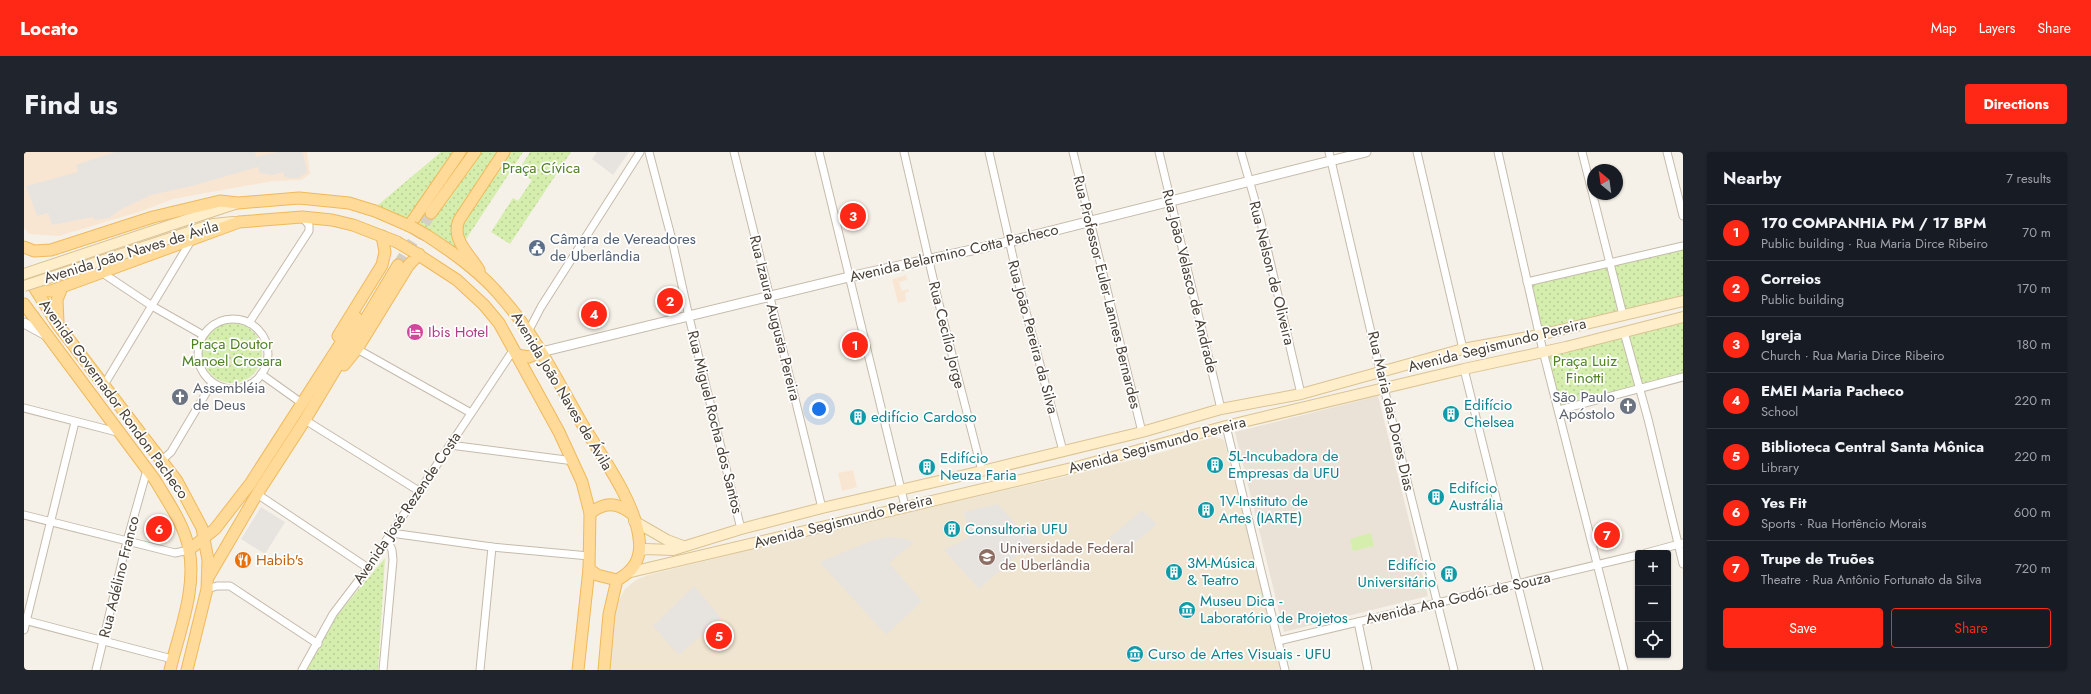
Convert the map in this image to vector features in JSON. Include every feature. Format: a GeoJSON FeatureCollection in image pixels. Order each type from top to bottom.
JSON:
{"type":"FeatureCollection","features":[{"type":"Feature","properties":{"kind":"main road"},"geometry":{"type":"LineString","coordinates":[[410,226],[460,152]]}},
{"type":"Feature","properties":{"kind":"main road"},"geometry":{"type":"LineString","coordinates":[[468,152],[429,212],[475,152]]}},
{"type":"Feature","properties":{"kind":"main road"},"geometry":{"type":"LineString","coordinates":[[483,278],[461,245],[456,231],[459,220],[504,152]]}},
{"type":"Feature","properties":{"kind":"main road","name":"Avenida João Naves de Ávila"},"geometry":{"type":"LineString","coordinates":[[24,247],[43,251],[77,242],[153,217],[220,201],[238,203],[299,198],[349,202],[376,210],[410,226],[450,251],[483,278],[503,298],[541,352],[603,458],[633,517]]}},
{"type":"Feature","properties":{"kind":"main road","name":"Avenida João Naves de Ávila"},"geometry":{"type":"LineString","coordinates":[[24,274],[238,203]]}},
{"type":"Feature","properties":{"kind":"main road","name":"Avenida João Naves de Ávila"},"geometry":{"type":"LineString","coordinates":[[26,284],[213,224],[302,218],[332,220],[353,225],[397,242],[457,280],[484,305],[499,322],[574,461],[582,482],[590,513]]}},
{"type":"Feature","properties":{"kind":"main road","name":"Avenida João Naves de Ávila"},"geometry":{"type":"LineString","coordinates":[[58,325],[57,300],[62,288],[96,273],[193,237],[240,222]]}},
{"type":"Feature","properties":{"kind":"main road"},"geometry":{"type":"LineString","coordinates":[[208,576],[257,494],[305,420],[308,401],[350,313],[382,266],[385,252],[382,236]]}},
{"type":"Feature","properties":{"kind":"main road"},"geometry":{"type":"LineString","coordinates":[[77,242],[74,254],[76,262],[80,268],[96,273]]}},
{"type":"Feature","properties":{"kind":"main road"},"geometry":{"type":"LineString","coordinates":[[308,401],[357,349],[416,253]]}},
{"type":"Feature","properties":{"kind":"main road"},"geometry":{"type":"LineString","coordinates":[[184,551],[205,539],[215,529],[250,484],[308,401],[395,264]]}},
{"type":"Feature","properties":{"kind":"main road","name":"Avenida Governador Rondon Pacheco"},"geometry":{"type":"LineString","coordinates":[[24,270],[26,284],[38,295],[58,325],[161,461],[186,495],[196,515],[205,539],[208,576],[207,589],[188,670]]}},
{"type":"Feature","properties":{"kind":"main road"},"geometry":{"type":"LineString","coordinates":[[26,284],[46,291],[62,288]]}},
{"type":"Feature","properties":{"kind":"main road","name":"Avenida Segismundo Pereira"},"geometry":{"type":"LineString","coordinates":[[639,552],[644,549],[668,551],[742,528],[1142,432],[1221,410],[1301,394],[1463,350],[1539,335],[1683,301]]}},
{"type":"Feature","properties":{"kind":"main road","name":"Avenida Governador Rondon Pacheco"},"geometry":{"type":"LineString","coordinates":[[24,304],[147,470],[169,503],[184,535],[188,591],[169,658],[170,670]]}},
{"type":"Feature","properties":{"kind":"main road","name":"Avenida Segismundo Pereira"},"geometry":{"type":"LineString","coordinates":[[631,572],[1080,466],[1250,420],[1464,369],[1543,352],[1683,317]]}},
{"type":"Feature","properties":{"kind":"main road"},"geometry":{"type":"LineString","coordinates":[[515,352],[529,357],[541,352]]}},
{"type":"Feature","properties":{"kind":"main road"},"geometry":{"type":"LineString","coordinates":[[1247,404],[1250,420]]}},
{"type":"Feature","properties":{"kind":"main road"},"geometry":{"type":"LineString","coordinates":[[578,670],[589,569],[590,513],[596,508],[610,503],[622,506],[633,517],[667,540],[683,546]]}},
{"type":"Feature","properties":{"kind":"main road"},"geometry":{"type":"LineString","coordinates":[[589,569],[597,575],[617,580],[631,572],[639,552],[639,535],[633,517]]}},
{"type":"Feature","properties":{"kind":"main road"},"geometry":{"type":"LineString","coordinates":[[604,670],[609,614],[617,580]]}},
{"type":"Feature","properties":{"kind":"street"},"geometry":{"type":"LineString","coordinates":[[528,332],[541,306],[640,152]]}},
{"type":"Feature","properties":{"kind":"street","name":"Rua Miguel Rocha dos Santos"},"geometry":{"type":"LineString","coordinates":[[649,152],[742,528]]}},
{"type":"Feature","properties":{"kind":"street","name":"Rua Izaura Augusta Pereira"},"geometry":{"type":"LineString","coordinates":[[734,152],[822,508]]}},
{"type":"Feature","properties":{"kind":"street"},"geometry":{"type":"LineString","coordinates":[[819,152],[906,506]]}},
{"type":"Feature","properties":{"kind":"street","name":"Rua Cecílio Jorge"},"geometry":{"type":"LineString","coordinates":[[904,152],[928,260],[982,471]]}},
{"type":"Feature","properties":{"kind":"street","name":"Rua João Pereira da Silva"},"geometry":{"type":"LineString","coordinates":[[989,152],[1008,242],[1063,451]]}},
{"type":"Feature","properties":{"kind":"street","name":"Rua Professor Euler Lannes Bernardes"},"geometry":{"type":"LineString","coordinates":[[1073,152],[1142,432]]}},
{"type":"Feature","properties":{"kind":"street","name":"Rua João Velasco de Andrade"},"geometry":{"type":"LineString","coordinates":[[1159,152],[1221,410]]}},
{"type":"Feature","properties":{"kind":"street","name":"Rua Nelson de Oliveira"},"geometry":{"type":"LineString","coordinates":[[1241,152],[1260,218],[1301,394]]}},
{"type":"Feature","properties":{"kind":"street","name":"Rua Maria das Dores Dias"},"geometry":{"type":"LineString","coordinates":[[1329,152],[1384,388],[1454,670]]}},
{"type":"Feature","properties":{"kind":"street","name":"Avenida Belarmino Cotta Pacheco"},"geometry":{"type":"LineString","coordinates":[[541,352],[849,277],[1008,242],[1089,220],[1249,180],[1331,162],[1366,152]]}},
{"type":"Feature","properties":{"kind":"street"},"geometry":{"type":"LineString","coordinates":[[1417,152],[1463,350]]}},
{"type":"Feature","properties":{"kind":"street"},"geometry":{"type":"LineString","coordinates":[[1498,152],[1543,352],[1624,670]]}},
{"type":"Feature","properties":{"kind":"street"},"geometry":{"type":"LineString","coordinates":[[1582,152],[1623,315]]}},
{"type":"Feature","properties":{"kind":"street"},"geometry":{"type":"LineString","coordinates":[[1667,152],[1683,216]]}},
{"type":"Feature","properties":{"kind":"street"},"geometry":{"type":"LineString","coordinates":[[249,323],[309,231],[309,225],[302,218]]}},
{"type":"Feature","properties":{"kind":"street"},"geometry":{"type":"LineString","coordinates":[[104,385],[193,237]]}},
{"type":"Feature","properties":{"kind":"street"},"geometry":{"type":"LineString","coordinates":[[1527,282],[1683,246]]}},
{"type":"Feature","properties":{"kind":"street"},"geometry":{"type":"LineString","coordinates":[[96,273],[203,335]]}},
{"type":"Feature","properties":{"kind":"street"},"geometry":{"type":"LineString","coordinates":[[233,319],[249,323],[256,328],[264,338],[268,352],[266,365],[262,374],[256,380],[242,387],[225,388],[212,383],[201,369],[199,362],[198,347],[203,335],[210,327],[221,321],[233,319]]}},
{"type":"Feature","properties":{"kind":"street","name":"Avenida Governador Rondon Pacheco"},"geometry":{"type":"LineString","coordinates":[[24,323],[46,335]]}},
{"type":"Feature","properties":{"kind":"street"},"geometry":{"type":"LineString","coordinates":[[1624,332],[1681,544],[1683,564]]}},
{"type":"Feature","properties":{"kind":"street"},"geometry":{"type":"LineString","coordinates":[[357,349],[471,412]]}},
{"type":"Feature","properties":{"kind":"street","name":"Avenida José Rezende Costa"},"geometry":{"type":"LineString","coordinates":[[302,670],[318,644],[333,614],[368,568],[450,446],[471,412],[515,352]]}},
{"type":"Feature","properties":{"kind":"street"},"geometry":{"type":"LineString","coordinates":[[1464,369],[1519,583],[1539,670]]}},
{"type":"Feature","properties":{"kind":"street"},"geometry":{"type":"LineString","coordinates":[[262,374],[308,401]]}},
{"type":"Feature","properties":{"kind":"street"},"geometry":{"type":"LineString","coordinates":[[1559,410],[1683,377]]}},
{"type":"Feature","properties":{"kind":"street"},"geometry":{"type":"LineString","coordinates":[[161,461],[171,452],[212,383]]}},
{"type":"Feature","properties":{"kind":"street"},"geometry":{"type":"LineString","coordinates":[[24,408],[118,432]]}},
{"type":"Feature","properties":{"kind":"street"},"geometry":{"type":"LineString","coordinates":[[305,420],[419,491]]}},
{"type":"Feature","properties":{"kind":"street"},"geometry":{"type":"LineString","coordinates":[[24,630],[25,620],[75,422]]}},
{"type":"Feature","properties":{"kind":"street"},"geometry":{"type":"LineString","coordinates":[[1226,426],[1285,670]]}},
{"type":"Feature","properties":{"kind":"street"},"geometry":{"type":"LineString","coordinates":[[450,446],[574,461]]}},
{"type":"Feature","properties":{"kind":"street","name":"Rua Adélino Franco"},"geometry":{"type":"LineString","coordinates":[[96,670],[127,541],[147,470]]}},
{"type":"Feature","properties":{"kind":"street"},"geometry":{"type":"LineString","coordinates":[[257,494],[368,568]]}},
{"type":"Feature","properties":{"kind":"street"},"geometry":{"type":"LineString","coordinates":[[24,515],[127,541],[184,551]]}},
{"type":"Feature","properties":{"kind":"street"},"geometry":{"type":"LineString","coordinates":[[383,670],[393,560],[389,536],[589,556]]}},
{"type":"Feature","properties":{"kind":"street"},"geometry":{"type":"LineString","coordinates":[[1658,550],[1681,544]]}},
{"type":"Feature","properties":{"kind":"street"},"geometry":{"type":"LineString","coordinates":[[480,670],[492,547]]}},
{"type":"Feature","properties":{"kind":"street","name":"Avenida Ana Godói de Souza"},"geometry":{"type":"LineString","coordinates":[[1278,641],[1635,556]]}},
{"type":"Feature","properties":{"kind":"street"},"geometry":{"type":"LineString","coordinates":[[207,589],[217,586],[230,586],[318,644]]}},
{"type":"Feature","properties":{"kind":"street"},"geometry":{"type":"LineString","coordinates":[[25,620],[169,658]]}},
{"type":"Feature","properties":{"kind":"street"},"geometry":{"type":"LineString","coordinates":[[1358,622],[1368,670]]}},
{"type":"Feature","properties":{"kind":"shaded area"},"geometry":{"type":"Polygon","coordinates":[[[24,152],[307,152],[310,174],[301,180],[273,181],[173,199],[142,211],[59,236],[29,234],[24,228],[24,152]]]}},
{"type":"Feature","properties":{"kind":"shaded area"},"geometry":{"type":"Polygon","coordinates":[[[115,152],[255,152],[257,157],[276,152],[303,152],[307,172],[299,178],[288,178],[284,176],[283,172],[273,175],[259,173],[258,167],[192,186],[151,195],[120,210],[109,218],[94,220],[93,217],[52,225],[48,213],[37,216],[26,186],[78,172],[76,165],[115,152]]]}},
{"type":"Feature","properties":{"kind":"shaded area"},"geometry":{"type":"Polygon","coordinates":[[[597,152],[629,152],[613,175],[592,159],[597,152]]]}},
{"type":"Feature","properties":{"kind":"shaded area"},"geometry":{"type":"Polygon","coordinates":[[[906,275],[907,280],[899,282],[902,291],[908,289],[909,291],[905,293],[906,301],[898,303],[892,279],[906,275]]]}},
{"type":"Feature","properties":{"kind":"shaded area"},"geometry":{"type":"Polygon","coordinates":[[[1378,396],[1428,596],[1284,632],[1235,432],[1378,396]]]}},
{"type":"Feature","properties":{"kind":"shaded area","name":"Universidade Federal de Uberlândia"},"geometry":{"type":"Polygon","coordinates":[[[1214,437],[1224,440],[1283,670],[609,670],[616,606],[625,589],[636,580],[648,575],[793,539],[1080,473],[1152,455],[1214,437]]]}},
{"type":"Feature","properties":{"kind":"shaded area"},"geometry":{"type":"Polygon","coordinates":[[[853,470],[857,487],[842,491],[838,473],[853,470]]]}},
{"type":"Feature","properties":{"kind":"shaded area"},"geometry":{"type":"Polygon","coordinates":[[[998,504],[1032,542],[979,589],[944,550],[969,537],[964,512],[998,504]]]}},
{"type":"Feature","properties":{"kind":"shaded area"},"geometry":{"type":"Polygon","coordinates":[[[261,507],[285,522],[265,554],[241,539],[261,507]]]}},
{"type":"Feature","properties":{"kind":"shaded area"},"geometry":{"type":"Polygon","coordinates":[[[1142,510],[1157,524],[1124,552],[1109,538],[1142,510]]]}},
{"type":"Feature","properties":{"kind":"shaded area"},"geometry":{"type":"Polygon","coordinates":[[[886,537],[902,538],[914,542],[889,563],[922,601],[886,635],[820,562],[871,541],[886,537]]]}},
{"type":"Feature","properties":{"kind":"shaded area"},"geometry":{"type":"Polygon","coordinates":[[[694,586],[721,618],[679,655],[653,626],[694,586]]]}},
{"type":"Feature","properties":{"kind":"green space"},"geometry":{"type":"Polygon","coordinates":[[[441,152],[523,152],[457,253],[378,205],[441,152]]]}},
{"type":"Feature","properties":{"kind":"green space","name":"Praça Cívica"},"geometry":{"type":"Polygon","coordinates":[[[530,152],[571,152],[510,244],[491,232],[513,198],[518,201],[532,180],[518,171],[530,152]]]}},
{"type":"Feature","properties":{"kind":"green space"},"geometry":{"type":"Polygon","coordinates":[[[1683,243],[1683,299],[1542,332],[1530,280],[1683,243]]]}},
{"type":"Feature","properties":{"kind":"green space","name":"Praça Luiz Finotti"},"geometry":{"type":"Polygon","coordinates":[[[1683,315],[1683,375],[1557,406],[1546,350],[1683,315]]]}},
{"type":"Feature","properties":{"kind":"green space","name":"Praça Doutor Manoel Crosara"},"geometry":{"type":"Polygon","coordinates":[[[226,323],[238,323],[249,328],[257,336],[262,347],[260,365],[249,378],[238,383],[226,383],[215,378],[207,370],[202,359],[202,347],[207,336],[215,328],[226,323]]]}},
{"type":"Feature","properties":{"kind":"green space"},"geometry":{"type":"Polygon","coordinates":[[[1371,533],[1374,546],[1353,551],[1350,539],[1371,533]]]}},
{"type":"Feature","properties":{"kind":"green space"},"geometry":{"type":"Polygon","coordinates":[[[385,558],[378,670],[306,670],[337,615],[385,558]]]}},
{"type":"Feature","properties":{"kind":"tunnel"},"geometry":{"type":"LineString","coordinates":[[398,265],[431,213]]}},
{"type":"Feature","properties":{"kind":"place","name":"Igreja"},"geometry":{"type":"Point","coordinates":[853,216]}},
{"type":"Feature","properties":{"kind":"place","name":"Câmara de Vereadores de Uberlândia"},"geometry":{"type":"Point","coordinates":[537,248]}},
{"type":"Feature","properties":{"kind":"place","name":"Correios"},"geometry":{"type":"Point","coordinates":[670,301]}},
{"type":"Feature","properties":{"kind":"place","name":"EMEI Maria Pacheco"},"geometry":{"type":"Point","coordinates":[594,314]}},
{"type":"Feature","properties":{"kind":"place","name":"Ibis Hotel"},"geometry":{"type":"Point","coordinates":[415,332]}},
{"type":"Feature","properties":{"kind":"place","name":"170 COMPANHIA PM / 17 BPM"},"geometry":{"type":"Point","coordinates":[855,345]}},
{"type":"Feature","properties":{"kind":"place","name":"Assembléia de Deus"},"geometry":{"type":"Point","coordinates":[180,397]}},
{"type":"Feature","properties":{"kind":"place","name":"São Paulo Apóstolo"},"geometry":{"type":"Point","coordinates":[1628,406]}},
{"type":"Feature","properties":{"kind":"place","name":"Edifício Chelsea"},"geometry":{"type":"Point","coordinates":[1451,414]}},
{"type":"Feature","properties":{"kind":"place","name":"edifício Cardoso"},"geometry":{"type":"Point","coordinates":[858,417]}},
{"type":"Feature","properties":{"kind":"place","name":"5L-Incubadora de Empresas da UFU"},"geometry":{"type":"Point","coordinates":[1215,465]}},
{"type":"Feature","properties":{"kind":"place","name":"Edifício Neuza Faria"},"geometry":{"type":"Point","coordinates":[927,467]}},
{"type":"Feature","properties":{"kind":"place","name":"Edifício Austrália"},"geometry":{"type":"Point","coordinates":[1436,497]}},
{"type":"Feature","properties":{"kind":"place","name":"1V-Instituto de Artes (IARTE)"},"geometry":{"type":"Point","coordinates":[1206,510]}},
{"type":"Feature","properties":{"kind":"place","name":"Yes Fit"},"geometry":{"type":"Point","coordinates":[159,529]}},
{"type":"Feature","properties":{"kind":"place","name":"Consultoria UFU"},"geometry":{"type":"Point","coordinates":[952,529]}},
{"type":"Feature","properties":{"kind":"place","name":"Trupe de Truões"},"geometry":{"type":"Point","coordinates":[1607,535]}},
{"type":"Feature","properties":{"kind":"place","name":"Universidade Federal de Uberlândia"},"geometry":{"type":"Point","coordinates":[987,557]}},
{"type":"Feature","properties":{"kind":"place","name":"Habib's"},"geometry":{"type":"Point","coordinates":[243,560]}},
{"type":"Feature","properties":{"kind":"place","name":"3M-Música & Teatro"},"geometry":{"type":"Point","coordinates":[1174,572]}},
{"type":"Feature","properties":{"kind":"place","name":"Edifício Universitário"},"geometry":{"type":"Point","coordinates":[1449,574]}},
{"type":"Feature","properties":{"kind":"place","name":"Museu Dica - Laboratório de Projetos"},"geometry":{"type":"Point","coordinates":[1187,610]}},
{"type":"Feature","properties":{"kind":"place","name":"Biblioteca Central Santa Mônica"},"geometry":{"type":"Point","coordinates":[719,636]}},
{"type":"Feature","properties":{"kind":"place","name":"Curso de Artes Visuais - UFU"},"geometry":{"type":"Point","coordinates":[1135,654]}}]}
